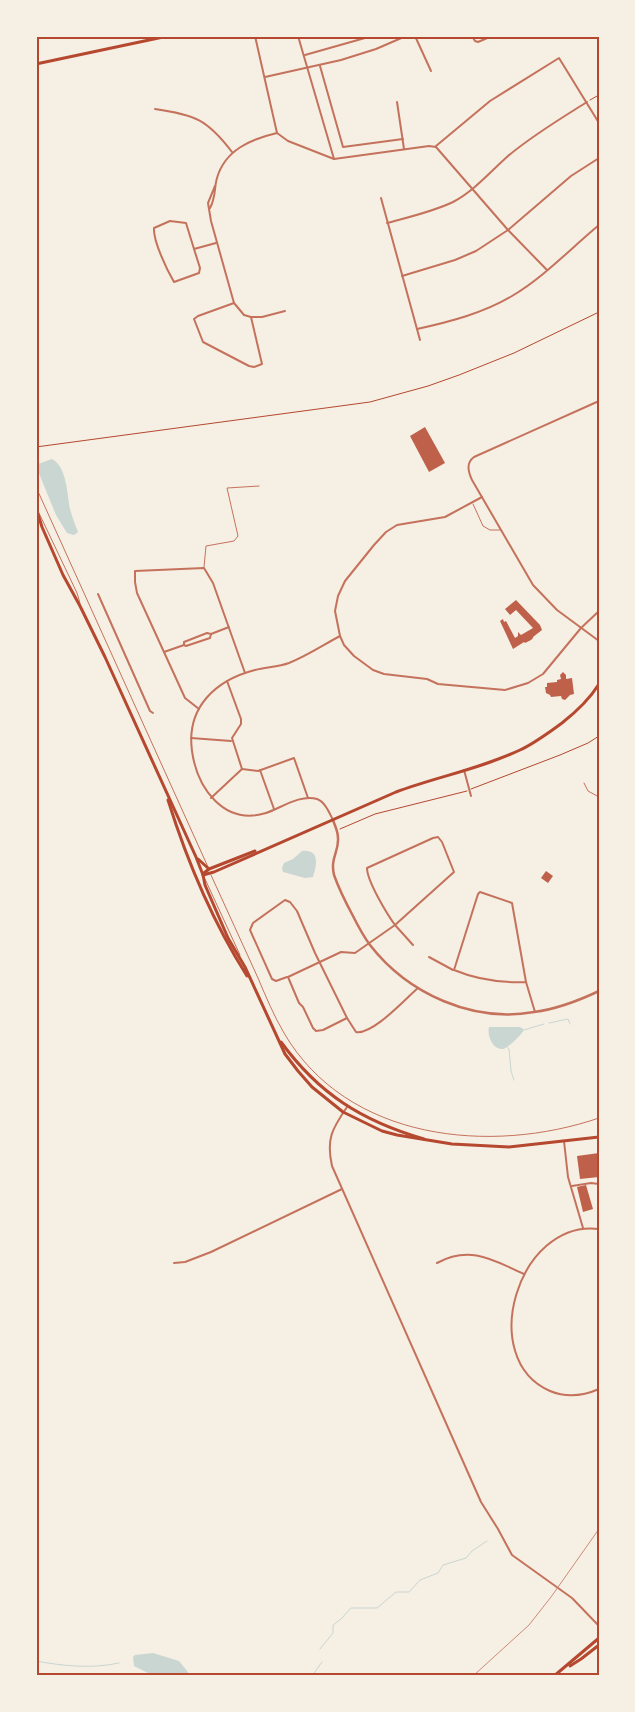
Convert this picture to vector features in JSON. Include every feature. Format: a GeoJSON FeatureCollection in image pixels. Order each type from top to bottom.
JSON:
{"type":"FeatureCollection","features":[{"type":"Feature","properties":{"kind":"main road"},"geometry":{"type":"LineString","coordinates":[[36,65],[168,36]]}},
{"type":"Feature","properties":{"kind":"main road"},"geometry":{"type":"LineString","coordinates":[[36,508],[42,527],[63,574],[80,606],[196,857],[205,885],[228,938],[245,967],[285,1054],[312,1087],[343,1112],[397,1136],[476,1146],[509,1147],[599,1137]]}},
{"type":"Feature","properties":{"kind":"main road"},"geometry":{"type":"LineString","coordinates":[[176,827],[196,871],[203,874],[210,873],[420,782],[498,759],[532,744],[572,716],[599,684]]}},
{"type":"Feature","properties":{"kind":"main road"},"geometry":{"type":"LineString","coordinates":[[165,790],[176,827],[225,940],[253,985]]}},
{"type":"Feature","properties":{"kind":"main road"},"geometry":{"type":"LineString","coordinates":[[199,882],[203,874],[209,869],[265,848]]}},
{"type":"Feature","properties":{"kind":"main road"},"geometry":{"type":"LineString","coordinates":[[196,857],[209,869]]}},
{"type":"Feature","properties":{"kind":"main road"},"geometry":{"type":"LineString","coordinates":[[276,1035],[310,1076],[347,1107],[413,1136],[436,1142]]}},
{"type":"Feature","properties":{"kind":"main road"},"geometry":{"type":"LineString","coordinates":[[554,1676],[599,1638]]}},
{"type":"Feature","properties":{"kind":"main road"},"geometry":{"type":"LineString","coordinates":[[559,1672],[581,1660],[599,1645]]}},
{"type":"Feature","properties":{"kind":"street"},"geometry":{"type":"LineString","coordinates":[[255,36],[276,133],[281,138],[294,144],[334,159],[404,149],[436,147],[490,100],[559,58],[599,123]]}},
{"type":"Feature","properties":{"kind":"street"},"geometry":{"type":"LineString","coordinates":[[298,36],[334,159]]}},
{"type":"Feature","properties":{"kind":"street"},"geometry":{"type":"LineString","coordinates":[[304,56],[372,36]]}},
{"type":"Feature","properties":{"kind":"street"},"geometry":{"type":"LineString","coordinates":[[264,77],[320,66],[376,49],[406,36]]}},
{"type":"Feature","properties":{"kind":"street"},"geometry":{"type":"LineString","coordinates":[[415,36],[431,71]]}},
{"type":"Feature","properties":{"kind":"street"},"geometry":{"type":"LineString","coordinates":[[472,36],[478,42],[492,36]]}},
{"type":"Feature","properties":{"kind":"street"},"geometry":{"type":"LineString","coordinates":[[320,66],[343,147],[402,139]]}},
{"type":"Feature","properties":{"kind":"street"},"geometry":{"type":"LineString","coordinates":[[397,102],[404,149]]}},
{"type":"Feature","properties":{"kind":"street"},"geometry":{"type":"LineString","coordinates":[[387,223],[445,206],[472,189],[520,146],[587,102]]}},
{"type":"Feature","properties":{"kind":"street"},"geometry":{"type":"LineString","coordinates":[[155,109],[184,113],[199,119],[212,128],[232,152]]}},
{"type":"Feature","properties":{"kind":"street"},"geometry":{"type":"LineString","coordinates":[[276,133],[252,141],[232,152],[219,171],[215,186],[208,199],[216,243],[234,302],[244,314],[251,317],[262,317],[286,311]]}},
{"type":"Feature","properties":{"kind":"street"},"geometry":{"type":"LineString","coordinates":[[436,147],[508,230],[547,270]]}},
{"type":"Feature","properties":{"kind":"street"},"geometry":{"type":"LineString","coordinates":[[402,276],[462,257],[476,250],[508,230],[570,176],[599,158]]}},
{"type":"Feature","properties":{"kind":"street"},"geometry":{"type":"LineString","coordinates":[[209,208],[215,196],[215,186]]}},
{"type":"Feature","properties":{"kind":"street"},"geometry":{"type":"LineString","coordinates":[[381,198],[420,340]]}},
{"type":"Feature","properties":{"kind":"street"},"geometry":{"type":"LineString","coordinates":[[170,220],[186,223],[194,249],[200,273],[174,282],[157,242],[154,228],[170,220]]}},
{"type":"Feature","properties":{"kind":"street"},"geometry":{"type":"LineString","coordinates":[[417,329],[470,314],[496,304],[527,287],[599,225]]}},
{"type":"Feature","properties":{"kind":"street"},"geometry":{"type":"LineString","coordinates":[[194,249],[216,243]]}},
{"type":"Feature","properties":{"kind":"street"},"geometry":{"type":"LineString","coordinates":[[234,302],[194,319],[203,342],[249,366],[262,364],[251,317]]}},
{"type":"Feature","properties":{"kind":"street"},"geometry":{"type":"LineString","coordinates":[[598,402],[471,459],[468,464],[468,472],[533,585],[547,601],[599,641]]}},
{"type":"Feature","properties":{"kind":"street"},"geometry":{"type":"LineString","coordinates":[[482,497],[445,517],[401,524],[386,532],[345,581],[338,596],[335,611],[340,636],[344,645],[354,656],[376,671],[392,675],[426,679],[438,684],[505,690],[528,683],[543,674],[580,628],[599,611]]}},
{"type":"Feature","properties":{"kind":"street"},"geometry":{"type":"LineString","coordinates":[[199,709],[185,698],[137,593],[135,572],[204,568],[213,584],[245,673]]}},
{"type":"Feature","properties":{"kind":"street"},"geometry":{"type":"LineString","coordinates":[[98,594],[150,711],[153,713]]}},
{"type":"Feature","properties":{"kind":"street"},"geometry":{"type":"LineString","coordinates":[[184,645],[184,642],[229,627]]}},
{"type":"Feature","properties":{"kind":"street"},"geometry":{"type":"LineString","coordinates":[[164,652],[210,638],[211,634]]}},
{"type":"Feature","properties":{"kind":"street"},"geometry":{"type":"LineString","coordinates":[[340,636],[287,663],[245,673],[227,681],[212,691],[199,709],[194,720],[191,738],[196,772],[211,798],[226,808],[243,814],[257,814],[308,798],[321,801],[333,820],[338,839],[333,859],[334,875],[344,898],[369,944],[382,959],[418,988],[451,1004],[472,1010],[505,1014],[534,1012],[568,1004],[599,991]]}},
{"type":"Feature","properties":{"kind":"street"},"geometry":{"type":"LineString","coordinates":[[227,681],[242,719],[232,741],[242,769]]}},
{"type":"Feature","properties":{"kind":"street"},"geometry":{"type":"LineString","coordinates":[[191,738],[232,741]]}},
{"type":"Feature","properties":{"kind":"street"},"geometry":{"type":"LineString","coordinates":[[211,798],[242,769],[260,770],[294,758],[308,798]]}},
{"type":"Feature","properties":{"kind":"street"},"geometry":{"type":"LineString","coordinates":[[260,770],[274,809]]}},
{"type":"Feature","properties":{"kind":"street"},"geometry":{"type":"LineString","coordinates":[[464,770],[471,796]]}},
{"type":"Feature","properties":{"kind":"street"},"geometry":{"type":"LineString","coordinates":[[413,944],[395,925],[379,898],[367,873],[367,868],[438,837],[442,842],[454,872],[395,925],[355,952],[342,952],[319,961],[288,977],[276,981],[272,979],[250,930],[253,923],[282,901],[288,901],[294,906],[319,961],[347,1018],[356,1032],[363,1033],[377,1024],[418,988]]}},
{"type":"Feature","properties":{"kind":"street"},"geometry":{"type":"LineString","coordinates":[[454,970],[478,894],[483,893],[512,903],[526,982],[534,1012]]}},
{"type":"Feature","properties":{"kind":"street"},"geometry":{"type":"LineString","coordinates":[[429,956],[454,970],[476,979],[492,982],[526,982]]}},
{"type":"Feature","properties":{"kind":"street"},"geometry":{"type":"LineString","coordinates":[[288,977],[299,1003],[303,1006],[316,1031],[323,1030],[347,1018]]}},
{"type":"Feature","properties":{"kind":"street"},"geometry":{"type":"LineString","coordinates":[[347,1107],[331,1133],[329,1148],[332,1166],[481,1502],[498,1529],[509,1552],[572,1598],[599,1626]]}},
{"type":"Feature","properties":{"kind":"street"},"geometry":{"type":"LineString","coordinates":[[564,1141],[570,1187],[583,1229]]}},
{"type":"Feature","properties":{"kind":"street"},"geometry":{"type":"LineString","coordinates":[[570,1187],[591,1183],[599,1184]]}},
{"type":"Feature","properties":{"kind":"street"},"geometry":{"type":"LineString","coordinates":[[174,1263],[185,1262],[211,1252],[342,1189]]}},
{"type":"Feature","properties":{"kind":"street"},"geometry":{"type":"LineString","coordinates":[[599,1229],[583,1229],[569,1232],[549,1242],[530,1263],[524,1274],[514,1304],[512,1319],[514,1347],[523,1368],[538,1384],[557,1393],[580,1395],[599,1389]]}},
{"type":"Feature","properties":{"kind":"street"},"geometry":{"type":"LineString","coordinates":[[437,1263],[458,1254],[474,1254],[492,1259],[524,1274]]}},
{"type":"Feature","properties":{"kind":"lane"},"geometry":{"type":"LineString","coordinates":[[204,568],[206,546],[234,541],[238,536],[227,488],[259,486]]}},
{"type":"Feature","properties":{"kind":"lane"},"geometry":{"type":"LineString","coordinates":[[36,487],[284,1033],[302,1058],[322,1080],[364,1109],[382,1118],[430,1131],[460,1136],[508,1137],[573,1127],[599,1118]]}},
{"type":"Feature","properties":{"kind":"lane"},"geometry":{"type":"LineString","coordinates":[[472,503],[483,526],[490,530],[501,530]]}},
{"type":"Feature","properties":{"kind":"lane"},"geometry":{"type":"LineString","coordinates":[[584,783],[588,790],[599,797]]}},
{"type":"Feature","properties":{"kind":"path"},"geometry":{"type":"LineString","coordinates":[[587,102],[599,95]]}},
{"type":"Feature","properties":{"kind":"path"},"geometry":{"type":"LineString","coordinates":[[36,446],[370,402],[428,386],[474,369],[514,353],[599,312]]}},
{"type":"Feature","properties":{"kind":"shaded area"},"geometry":{"type":"Polygon","coordinates":[[[52,459],[61,468],[63,474],[70,509],[78,532],[74,535],[67,533],[56,515],[38,471],[38,464],[52,459]]]}},
{"type":"Feature","properties":{"kind":"shaded area"},"geometry":{"type":"Polygon","coordinates":[[[302,851],[312,853],[316,859],[313,877],[305,878],[283,872],[284,863],[293,859],[302,851]]]}},
{"type":"Feature","properties":{"kind":"shaded area"},"geometry":{"type":"Polygon","coordinates":[[[489,1027],[519,1027],[524,1030],[508,1046],[499,1049],[491,1041],[489,1027]]]}},
{"type":"Feature","properties":{"kind":"shaded area"},"geometry":{"type":"Polygon","coordinates":[[[153,1653],[179,1661],[191,1676],[154,1676],[134,1666],[133,1657],[135,1655],[153,1653]]]}},
{"type":"Feature","properties":{"kind":"building"},"geometry":{"type":"Polygon","coordinates":[[[425,427],[445,463],[429,472],[410,436],[425,427]]]}},
{"type":"Feature","properties":{"kind":"building"},"geometry":{"type":"Polygon","coordinates":[[[516,600],[540,625],[542,630],[531,640],[513,649],[500,621],[503,619],[504,622],[506,621],[515,638],[518,636],[518,632],[521,635],[533,628],[516,610],[510,615],[505,609],[516,600]]]}},
{"type":"Feature","properties":{"kind":"building"},"geometry":{"type":"Polygon","coordinates":[[[563,672],[566,675],[566,679],[572,678],[574,694],[565,700],[561,696],[551,697],[546,693],[545,687],[547,687],[547,683],[557,682],[557,680],[561,679],[560,675],[563,672]]]}},
{"type":"Feature","properties":{"kind":"building"},"geometry":{"type":"Polygon","coordinates":[[[546,871],[553,876],[548,883],[541,878],[546,871]]]}},
{"type":"Feature","properties":{"kind":"building"},"geometry":{"type":"Polygon","coordinates":[[[599,1153],[599,1177],[580,1179],[577,1156],[599,1153]]]}},
{"type":"Feature","properties":{"kind":"building"},"geometry":{"type":"Polygon","coordinates":[[[586,1185],[593,1209],[583,1212],[577,1187],[586,1185]]]}},
{"type":"Feature","properties":{"kind":"waterway"},"geometry":{"type":"LineString","coordinates":[[549,1023],[568,1019],[570,1024]]}},
{"type":"Feature","properties":{"kind":"waterway"},"geometry":{"type":"LineString","coordinates":[[524,1030],[544,1024]]}},
{"type":"Feature","properties":{"kind":"waterway"},"geometry":{"type":"LineString","coordinates":[[507,1047],[509,1049],[511,1071],[514,1080]]}},
{"type":"Feature","properties":{"kind":"waterway"},"geometry":{"type":"LineString","coordinates":[[320,1649],[333,1633],[333,1625],[351,1608],[377,1608],[396,1592],[409,1592],[420,1580],[438,1573],[443,1565],[466,1558],[472,1551],[487,1541]]}},
{"type":"Feature","properties":{"kind":"waterway"},"geometry":{"type":"LineString","coordinates":[[36,1661],[77,1666],[119,1663]]}},
{"type":"Feature","properties":{"kind":"waterway"},"geometry":{"type":"LineString","coordinates":[[312,1676],[322,1662]]}},
{"type":"Feature","properties":{"kind":"tram line"},"geometry":{"type":"LineString","coordinates":[[473,1676],[529,1625],[599,1529]]}}]}
